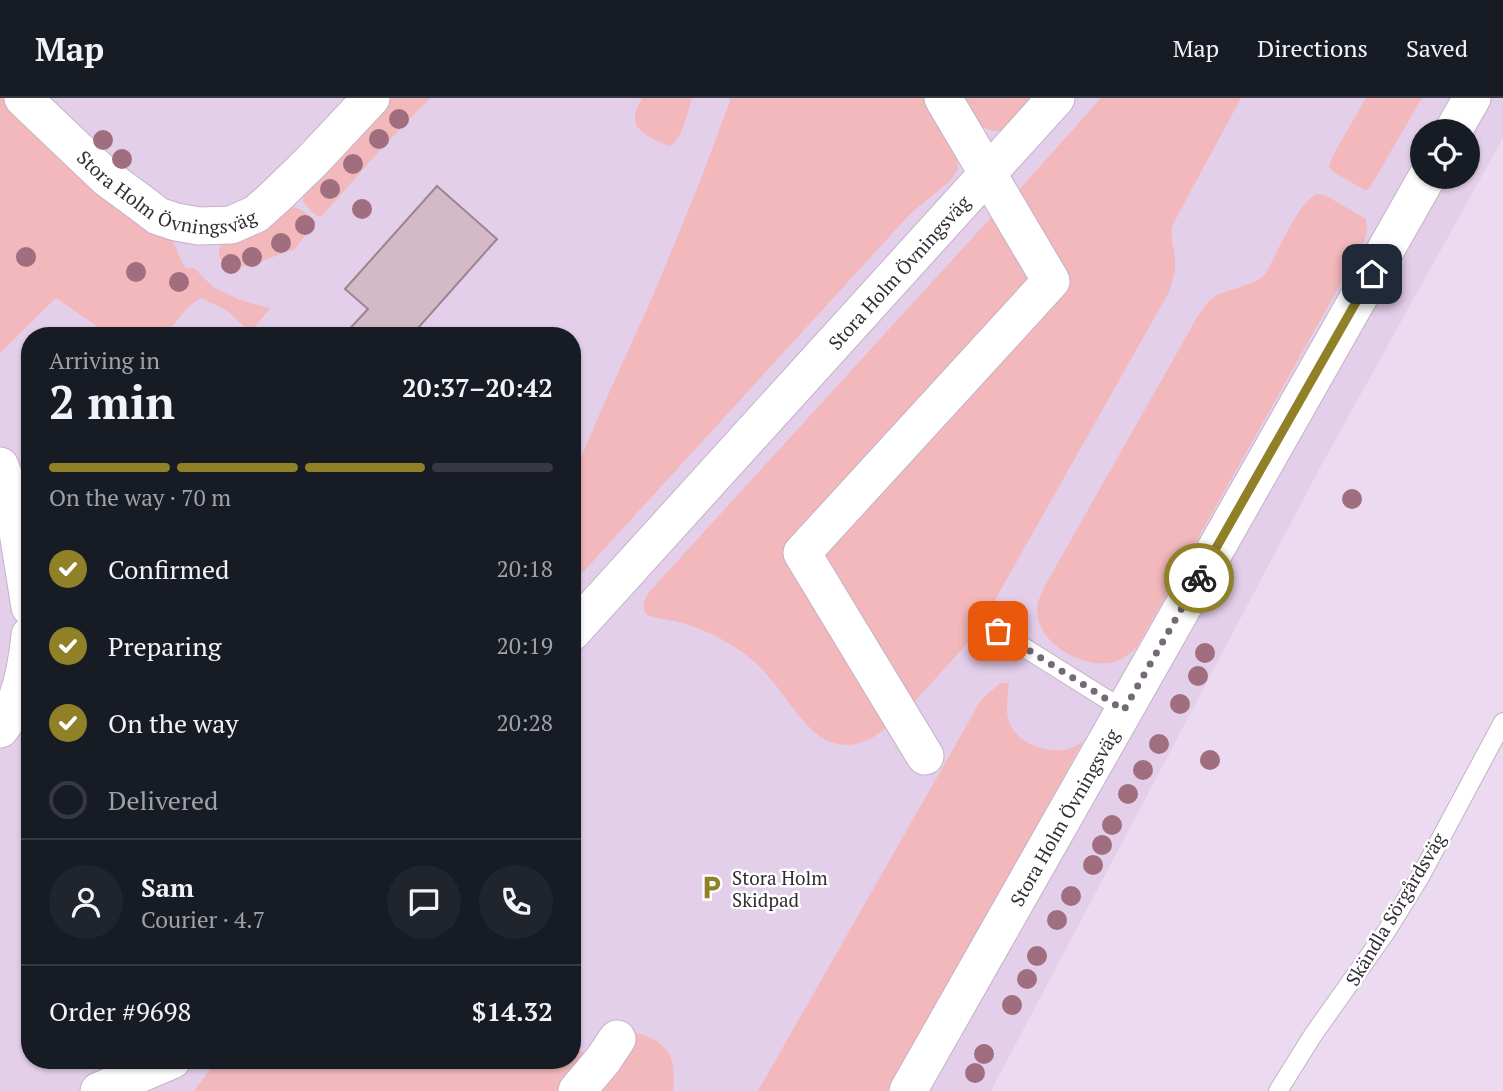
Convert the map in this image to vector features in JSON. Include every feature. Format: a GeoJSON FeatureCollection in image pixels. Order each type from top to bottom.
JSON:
{"type":"FeatureCollection","features":[{"type":"Feature","properties":{"kind":"street","name":"Stora Holm Övningsväg"},"geometry":{"type":"LineString","coordinates":[[23,98],[107,178],[158,216],[199,226],[230,225],[256,214],[311,162],[371,98]]}},
{"type":"Feature","properties":{"kind":"street"},"geometry":{"type":"LineString","coordinates":[[925,756],[802,553],[1051,281],[943,98]]}},
{"type":"Feature","properties":{"kind":"street","name":"Stora Holm Övningsväg"},"geometry":{"type":"LineString","coordinates":[[581,622],[1056,98]]}},
{"type":"Feature","properties":{"kind":"street"},"geometry":{"type":"LineString","coordinates":[[1460,119],[1472,98]]}},
{"type":"Feature","properties":{"kind":"street","name":"Stora Holm Övningsväg"},"geometry":{"type":"LineString","coordinates":[[908,1091],[1420,189]]}},
{"type":"Feature","properties":{"kind":"street"},"geometry":{"type":"LineString","coordinates":[[0,466],[13,501],[21,551]]}},
{"type":"Feature","properties":{"kind":"street"},"geometry":{"type":"LineString","coordinates":[[0,729],[9,719],[21,684]]}},
{"type":"Feature","properties":{"kind":"street"},"geometry":{"type":"LineString","coordinates":[[577,1091],[617,1039]]}},
{"type":"Feature","properties":{"kind":"street"},"geometry":{"type":"LineString","coordinates":[[99,1091],[151,1069]]}},
{"type":"Feature","properties":{"kind":"lane"},"geometry":{"type":"LineString","coordinates":[[998,631],[1124,710]]}},
{"type":"Feature","properties":{"kind":"lane","name":"Skändla Sörgårdsväg"},"geometry":{"type":"LineString","coordinates":[[1278,1091],[1420,877],[1503,722]]}},
{"type":"Feature","properties":{"kind":"shaded area"},"geometry":{"type":"Polygon","coordinates":[[[0,98],[1503,98],[1503,138],[1480,179],[1480,119],[1410,119],[1410,189],[1475,189],[1322,464],[991,1091],[0,1091],[0,98]]]}},
{"type":"Feature","properties":{"kind":"shaded area"},"geometry":{"type":"Polygon","coordinates":[[[0,98],[172,240],[186,268],[194,268],[213,287],[240,300],[270,309],[254,327],[245,327],[226,310],[201,298],[189,307],[172,327],[98,327],[56,298],[26,327],[21,327],[21,332],[0,353],[0,98]]]}},
{"type":"Feature","properties":{"kind":"shaded area"},"geometry":{"type":"Polygon","coordinates":[[[392,98],[430,98],[321,217],[315,215],[303,202],[304,192],[392,98]]]}},
{"type":"Feature","properties":{"kind":"shaded area"},"geometry":{"type":"Polygon","coordinates":[[[642,98],[692,98],[682,130],[670,146],[648,136],[636,124],[635,114],[642,98]]]}},
{"type":"Feature","properties":{"kind":"shaded area"},"geometry":{"type":"Polygon","coordinates":[[[731,98],[927,98],[956,150],[958,169],[950,181],[910,214],[581,573],[581,457],[699,184],[731,98]]]}},
{"type":"Feature","properties":{"kind":"shaded area"},"geometry":{"type":"Polygon","coordinates":[[[958,98],[1027,98],[1032,102],[1003,130],[995,131],[976,122],[958,98]]]}},
{"type":"Feature","properties":{"kind":"shaded area"},"geometry":{"type":"Polygon","coordinates":[[[1101,98],[1241,98],[1172,226],[1175,266],[1169,292],[972,638],[907,710],[812,553],[1048,299],[1010,200],[1101,98]]]}},
{"type":"Feature","properties":{"kind":"shaded area"},"geometry":{"type":"Polygon","coordinates":[[[1366,98],[1422,98],[1369,189],[1365,190],[1329,167],[1333,155],[1366,98]]]}},
{"type":"Feature","properties":{"kind":"shaded area"},"geometry":{"type":"Polygon","coordinates":[[[1316,194],[1325,195],[1366,219],[1367,232],[1363,244],[1137,647],[1124,658],[1108,663],[1084,661],[1072,656],[1051,641],[1038,620],[1037,608],[1047,582],[1199,314],[1217,295],[1264,276],[1294,219],[1316,194]]]}},
{"type":"Feature","properties":{"kind":"shaded area"},"geometry":{"type":"Polygon","coordinates":[[[289,207],[301,209],[316,222],[294,250],[246,266],[229,266],[222,261],[219,253],[221,245],[240,239],[289,207]]]}},
{"type":"Feature","properties":{"kind":"shaded area"},"geometry":{"type":"Polygon","coordinates":[[[995,213],[1037,275],[795,553],[895,719],[885,729],[863,742],[841,745],[818,735],[807,725],[767,674],[742,652],[694,627],[647,615],[644,603],[650,591],[995,213]]]}},
{"type":"Feature","properties":{"kind":"shaded area"},"geometry":{"type":"Polygon","coordinates":[[[1000,683],[1009,683],[1007,705],[1011,726],[1028,743],[1044,749],[1061,750],[1074,747],[1083,741],[887,1091],[758,1091],[981,700],[1000,683]]]}},
{"type":"Feature","properties":{"kind":"shaded area"},"geometry":{"type":"Polygon","coordinates":[[[636,1033],[656,1041],[668,1053],[674,1069],[673,1091],[584,1091],[624,1042],[636,1033]]]}},
{"type":"Feature","properties":{"kind":"shaded area"},"geometry":{"type":"Polygon","coordinates":[[[581,1051],[591,1053],[569,1091],[194,1091],[210,1069],[581,1069],[581,1051]]]}},
{"type":"Feature","properties":{"kind":"building"},"geometry":{"type":"Polygon","coordinates":[[[437,186],[497,239],[419,327],[351,327],[368,309],[345,289],[437,186]]]}},
{"type":"Feature","properties":{"kind":"way so far"},"geometry":{"type":"LineString","coordinates":[[998,631],[1124,710],[1199,578]]}},
{"type":"Feature","properties":{"kind":"place","name":"Stora Holm Skidpad"},"geometry":{"type":"Point","coordinates":[712,888]}},
{"type":"Feature","properties":{"kind":"route"},"geometry":{"type":"LineString","coordinates":[[1199,578],[1372,274]]}}]}
